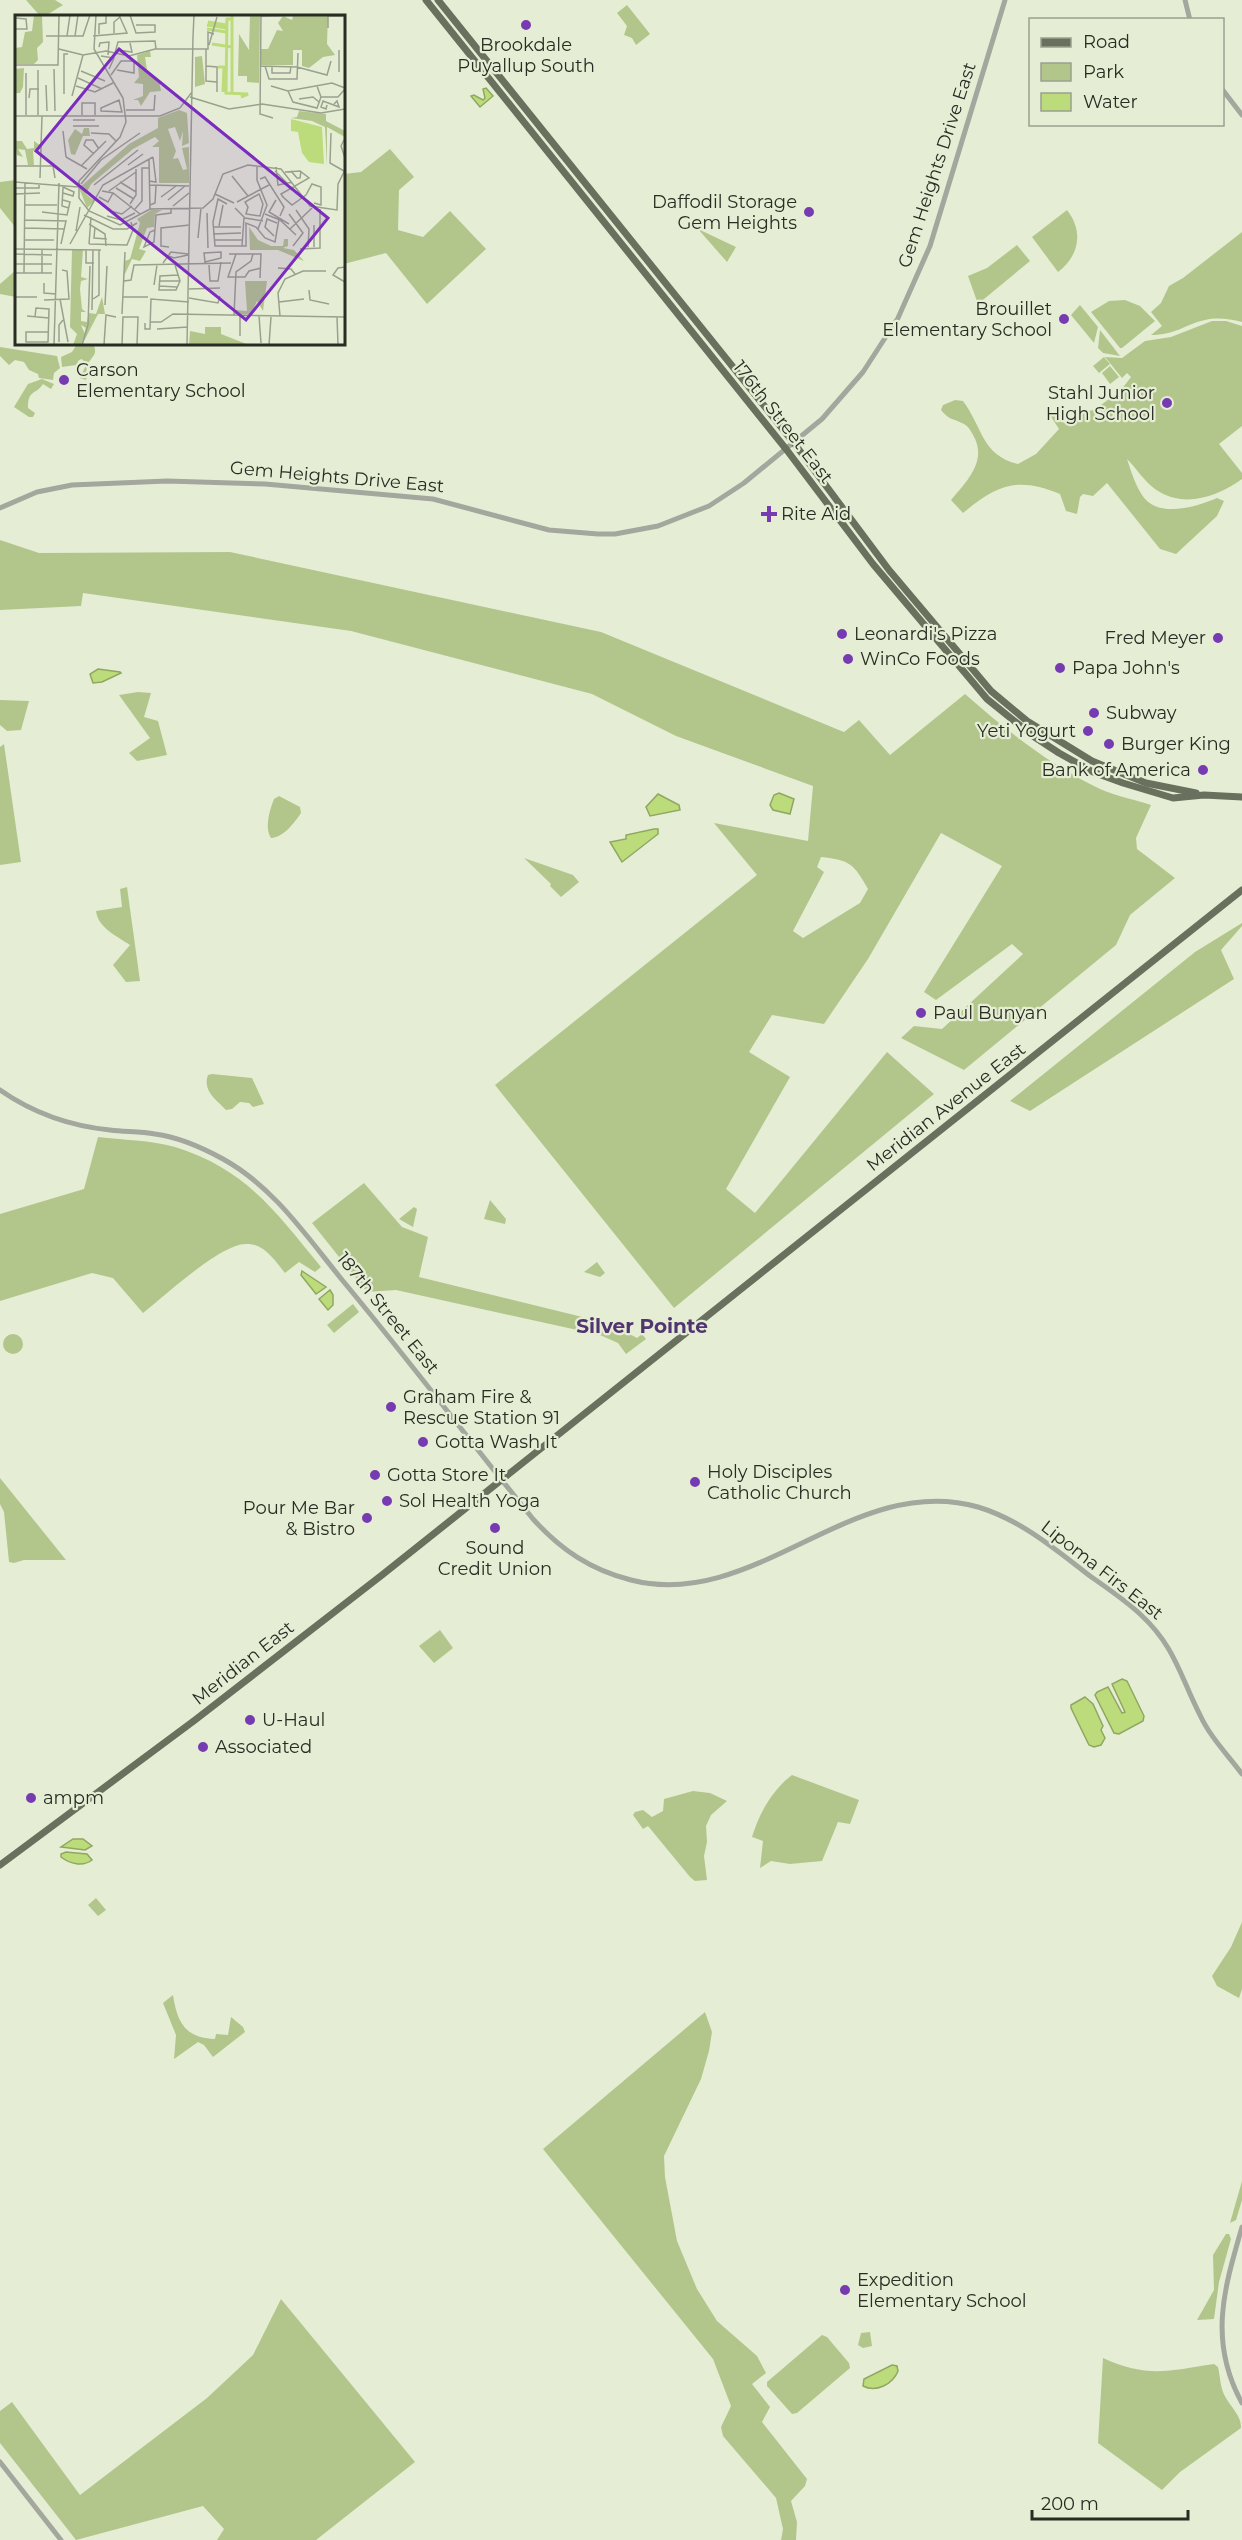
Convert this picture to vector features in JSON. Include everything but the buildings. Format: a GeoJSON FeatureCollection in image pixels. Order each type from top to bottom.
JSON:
{"type":"FeatureCollection","features":[{"type":"Feature","properties":{"kind":"main road","name":"176th Street East"},"geometry":{"type":"LineString","coordinates":[[426,0],[786,449],[873,564],[987,699],[1033,736],[1093,771],[1173,798],[1204,795]]}},
{"type":"Feature","properties":{"kind":"main road","name":"176th Street East"},"geometry":{"type":"LineString","coordinates":[[438,0],[794,443],[889,570],[991,691],[1027,721],[1082,756],[1125,775],[1172,789],[1204,795],[1242,797]]}},
{"type":"Feature","properties":{"kind":"main road"},"geometry":{"type":"LineString","coordinates":[[484,72],[490,72],[518,106],[533,118]]}},
{"type":"Feature","properties":{"kind":"main road"},"geometry":{"type":"LineString","coordinates":[[554,158],[573,175],[608,217],[613,217]]}},
{"type":"Feature","properties":{"kind":"main road"},"geometry":{"type":"LineString","coordinates":[[625,246],[630,245],[653,273],[666,283]]}},
{"type":"Feature","properties":{"kind":"main road"},"geometry":{"type":"LineString","coordinates":[[1123,783],[1172,789]]}},
{"type":"Feature","properties":{"kind":"main road","name":"Meridian Avenue East"},"geometry":{"type":"LineString","coordinates":[[501,1479],[1242,890]]}},
{"type":"Feature","properties":{"kind":"main road","name":"Meridian East"},"geometry":{"type":"LineString","coordinates":[[0,1865],[195,1720],[501,1479]]}},
{"type":"Feature","properties":{"kind":"street","name":"Gem Heights Drive East"},"geometry":{"type":"LineString","coordinates":[[0,508],[38,492],[72,485],[225,482],[434,499],[549,530],[579,534],[615,534],[658,526],[709,506],[744,483],[822,419],[863,372],[881,346],[908,299],[930,246],[1005,0]]}},
{"type":"Feature","properties":{"kind":"street"},"geometry":{"type":"LineString","coordinates":[[1185,0],[1190,18]]}},
{"type":"Feature","properties":{"kind":"street"},"geometry":{"type":"LineString","coordinates":[[1224,92],[1242,115]]}},
{"type":"Feature","properties":{"kind":"street","name":"187th Street East"},"geometry":{"type":"LineString","coordinates":[[0,1090],[40,1113],[66,1122],[107,1130],[156,1134],[192,1145],[241,1170],[278,1203],[536,1522],[558,1545],[573,1556],[616,1577],[666,1586],[697,1584],[725,1577],[844,1524],[896,1506],[939,1502],[977,1507],[1010,1519]]}},
{"type":"Feature","properties":{"kind":"street","name":"Lipoma Firs East"},"geometry":{"type":"LineString","coordinates":[[1010,1519],[1036,1535],[1099,1582],[1140,1614],[1159,1634],[1174,1655],[1200,1717],[1242,1774]]}},
{"type":"Feature","properties":{"kind":"street"},"geometry":{"type":"LineString","coordinates":[[1242,2227],[1229,2270],[1221,2314],[1226,2357],[1242,2403]]}},
{"type":"Feature","properties":{"kind":"street"},"geometry":{"type":"LineString","coordinates":[[0,2462],[61,2540]]}},
{"type":"Feature","properties":{"kind":"green space"},"geometry":{"type":"Polygon","coordinates":[[[26,0],[55,0],[63,5],[47,15],[39,15],[26,0]]]}},
{"type":"Feature","properties":{"kind":"green space"},"geometry":{"type":"Polygon","coordinates":[[[627,5],[650,34],[636,45],[632,38],[624,35],[627,26],[617,13],[627,5]]]}},
{"type":"Feature","properties":{"kind":"green space"},"geometry":{"type":"Polygon","coordinates":[[[390,149],[414,177],[399,190],[398,230],[423,237],[450,211],[486,249],[427,304],[386,253],[345,264],[345,174],[361,172],[390,149]]]}},
{"type":"Feature","properties":{"kind":"green space"},"geometry":{"type":"Polygon","coordinates":[[[15,180],[15,227],[0,208],[0,182],[15,180]]]}},
{"type":"Feature","properties":{"kind":"green space"},"geometry":{"type":"Polygon","coordinates":[[[1067,210],[1076,227],[1077,243],[1071,259],[1058,272],[1032,237],[1067,210]]]}},
{"type":"Feature","properties":{"kind":"green space"},"geometry":{"type":"Polygon","coordinates":[[[698,229],[736,247],[727,262],[698,229]]]}},
{"type":"Feature","properties":{"kind":"green space"},"geometry":{"type":"Polygon","coordinates":[[[1242,232],[1242,322],[1210,319],[1173,332],[1151,335],[1162,326],[1151,312],[1161,303],[1169,286],[1183,278],[1242,232]]]}},
{"type":"Feature","properties":{"kind":"green space"},"geometry":{"type":"Polygon","coordinates":[[[1017,245],[1030,261],[978,304],[968,276],[987,268],[1017,245]]]}},
{"type":"Feature","properties":{"kind":"green space"},"geometry":{"type":"Polygon","coordinates":[[[15,271],[15,297],[0,294],[0,284],[15,271]]]}},
{"type":"Feature","properties":{"kind":"green space"},"geometry":{"type":"Polygon","coordinates":[[[1125,300],[1140,306],[1155,321],[1120,348],[1091,312],[1109,301],[1125,300]]]}},
{"type":"Feature","properties":{"kind":"green space"},"geometry":{"type":"Polygon","coordinates":[[[1080,305],[1098,327],[1094,343],[1071,315],[1080,305]]]}},
{"type":"Feature","properties":{"kind":"green space","name":"Stahl Junior High School"},"geometry":{"type":"Polygon","coordinates":[[[1212,321],[1226,321],[1242,326],[1242,426],[1219,444],[1242,473],[1242,479],[1211,495],[1200,498],[1177,498],[1155,489],[1127,459],[1142,495],[1157,507],[1177,509],[1199,505],[1217,498],[1224,501],[1217,516],[1176,554],[1160,549],[1107,483],[1093,496],[1083,494],[1080,497],[1077,514],[1066,511],[1060,494],[1031,485],[1008,486],[997,490],[963,513],[951,500],[974,470],[978,453],[977,444],[969,429],[947,416],[941,410],[943,405],[955,400],[963,401],[990,447],[1006,460],[1018,464],[1036,454],[1059,429],[1048,412],[1056,413],[1064,423],[1088,411],[1100,409],[1101,405],[1121,390],[1131,377],[1127,373],[1122,378],[1105,357],[1122,358],[1145,341],[1171,337],[1212,321]]]}},
{"type":"Feature","properties":{"kind":"green space"},"geometry":{"type":"Polygon","coordinates":[[[1100,330],[1120,356],[1103,353],[1098,348],[1100,330]]]}},
{"type":"Feature","properties":{"kind":"green space"},"geometry":{"type":"Polygon","coordinates":[[[76,345],[94,345],[95,348],[95,353],[87,366],[86,380],[80,378],[86,365],[82,359],[76,365],[62,367],[61,357],[72,352],[76,345]]]}},
{"type":"Feature","properties":{"kind":"green space"},"geometry":{"type":"Polygon","coordinates":[[[0,347],[57,356],[60,368],[54,373],[53,380],[39,378],[38,374],[29,370],[24,362],[15,360],[9,365],[0,356],[0,347]]]}},
{"type":"Feature","properties":{"kind":"green space"},"geometry":{"type":"Polygon","coordinates":[[[1104,357],[1110,364],[1099,373],[1093,366],[1104,357]]]}},
{"type":"Feature","properties":{"kind":"green space"},"geometry":{"type":"Polygon","coordinates":[[[1110,366],[1119,377],[1110,384],[1102,373],[1110,366]]]}},
{"type":"Feature","properties":{"kind":"green space"},"geometry":{"type":"Polygon","coordinates":[[[42,379],[54,384],[51,389],[43,384],[31,395],[28,408],[35,413],[33,417],[29,417],[14,407],[28,384],[42,379]]]}},
{"type":"Feature","properties":{"kind":"green space"},"geometry":{"type":"Polygon","coordinates":[[[0,540],[39,553],[230,552],[601,632],[844,732],[859,720],[890,755],[965,694],[1043,756],[1076,777],[1101,789],[1151,805],[1136,838],[1137,849],[1175,878],[1130,915],[1116,945],[964,1070],[901,1038],[914,1026],[942,1029],[1023,954],[1012,944],[936,1000],[924,992],[1002,866],[941,833],[868,959],[824,1024],[772,1015],[749,1052],[790,1077],[726,1189],[755,1213],[887,1052],[934,1094],[674,1308],[495,1085],[757,875],[714,823],[808,841],[813,786],[676,736],[592,694],[351,631],[83,593],[81,606],[0,610],[0,540]],[[821,857],[817,867],[824,872],[793,931],[803,938],[860,903],[868,889],[850,865],[839,860],[821,857]]]}},
{"type":"Feature","properties":{"kind":"green space"},"geometry":{"type":"Polygon","coordinates":[[[138,692],[151,693],[144,717],[158,721],[167,755],[137,761],[129,753],[150,738],[119,695],[138,692]]]}},
{"type":"Feature","properties":{"kind":"green space"},"geometry":{"type":"Polygon","coordinates":[[[0,700],[29,701],[21,730],[7,731],[0,725],[0,700]]]}},
{"type":"Feature","properties":{"kind":"green space"},"geometry":{"type":"Polygon","coordinates":[[[4,744],[21,862],[0,865],[0,747],[4,744]]]}},
{"type":"Feature","properties":{"kind":"green space"},"geometry":{"type":"Polygon","coordinates":[[[279,796],[300,807],[301,813],[284,832],[271,838],[268,818],[274,799],[279,796]]]}},
{"type":"Feature","properties":{"kind":"green space"},"geometry":{"type":"Polygon","coordinates":[[[524,858],[573,875],[579,882],[561,897],[524,858]]]}},
{"type":"Feature","properties":{"kind":"green space"},"geometry":{"type":"Polygon","coordinates":[[[127,887],[140,981],[126,982],[113,965],[130,945],[104,927],[96,911],[122,907],[120,889],[127,887]]]}},
{"type":"Feature","properties":{"kind":"green space"},"geometry":{"type":"Polygon","coordinates":[[[1242,923],[1242,926],[1221,950],[1234,979],[1030,1111],[1010,1101],[1195,952],[1242,923]]]}},
{"type":"Feature","properties":{"kind":"green space"},"geometry":{"type":"Polygon","coordinates":[[[208,1075],[252,1078],[264,1104],[253,1107],[249,1103],[240,1102],[232,1109],[226,1110],[207,1086],[208,1075]]]}},
{"type":"Feature","properties":{"kind":"green space"},"geometry":{"type":"Polygon","coordinates":[[[98,1137],[175,1147],[221,1167],[241,1180],[274,1211],[321,1267],[315,1272],[299,1262],[285,1273],[264,1250],[252,1244],[246,1244],[235,1246],[208,1261],[143,1313],[113,1278],[92,1273],[0,1301],[0,1214],[84,1189],[98,1137]]]}},
{"type":"Feature","properties":{"kind":"green space"},"geometry":{"type":"Polygon","coordinates":[[[364,1183],[402,1227],[428,1237],[419,1277],[611,1324],[637,1338],[642,1334],[646,1339],[626,1354],[618,1343],[600,1335],[396,1290],[367,1292],[312,1223],[364,1183]]]}},
{"type":"Feature","properties":{"kind":"green space"},"geometry":{"type":"Polygon","coordinates":[[[490,1200],[506,1219],[505,1224],[484,1219],[490,1200]]]}},
{"type":"Feature","properties":{"kind":"green space"},"geometry":{"type":"Polygon","coordinates":[[[414,1207],[417,1209],[413,1227],[399,1219],[414,1207]]]}},
{"type":"Feature","properties":{"kind":"green space"},"geometry":{"type":"Polygon","coordinates":[[[597,1262],[605,1273],[600,1277],[584,1272],[597,1262]]]}},
{"type":"Feature","properties":{"kind":"green space"},"geometry":{"type":"Polygon","coordinates":[[[353,1304],[359,1312],[334,1333],[327,1325],[353,1304]]]}},
{"type":"Feature","properties":{"kind":"green space"},"geometry":{"type":"Polygon","coordinates":[[[13,1334],[20,1337],[23,1344],[20,1351],[13,1354],[6,1351],[3,1344],[6,1337],[13,1334]]]}},
{"type":"Feature","properties":{"kind":"green space"},"geometry":{"type":"Polygon","coordinates":[[[0,1478],[66,1560],[9,1562],[4,1512],[0,1504],[0,1478]]]}},
{"type":"Feature","properties":{"kind":"green space"},"geometry":{"type":"Polygon","coordinates":[[[440,1630],[453,1648],[434,1663],[419,1646],[440,1630]]]}},
{"type":"Feature","properties":{"kind":"green space"},"geometry":{"type":"Polygon","coordinates":[[[792,1775],[859,1800],[850,1824],[838,1822],[822,1861],[790,1864],[771,1861],[760,1868],[763,1841],[752,1837],[755,1828],[772,1795],[792,1775]]]}},
{"type":"Feature","properties":{"kind":"green space"},"geometry":{"type":"Polygon","coordinates":[[[693,1791],[710,1793],[727,1801],[711,1815],[706,1826],[707,1842],[704,1856],[707,1880],[695,1881],[690,1877],[648,1826],[643,1829],[633,1815],[643,1810],[652,1817],[663,1811],[664,1799],[693,1791]]]}},
{"type":"Feature","properties":{"kind":"green space"},"geometry":{"type":"Polygon","coordinates":[[[96,1898],[106,1910],[98,1916],[88,1905],[96,1898]]]}},
{"type":"Feature","properties":{"kind":"green space"},"geometry":{"type":"Polygon","coordinates":[[[1242,1922],[1242,1989],[1239,1998],[1217,1986],[1212,1976],[1231,1947],[1242,1922]]]}},
{"type":"Feature","properties":{"kind":"green space"},"geometry":{"type":"Polygon","coordinates":[[[173,1995],[180,2021],[196,2036],[215,2039],[216,2034],[228,2035],[231,2017],[243,2027],[245,2032],[213,2057],[204,2045],[198,2042],[174,2059],[176,2035],[163,2003],[173,1995]]]}},
{"type":"Feature","properties":{"kind":"green space"},"geometry":{"type":"Polygon","coordinates":[[[705,2012],[712,2032],[709,2051],[701,2079],[664,2156],[665,2177],[677,2241],[697,2289],[717,2321],[757,2356],[766,2373],[752,2384],[770,2407],[762,2422],[807,2479],[805,2486],[791,2501],[797,2522],[796,2540],[781,2540],[783,2529],[776,2498],[723,2436],[721,2427],[731,2406],[713,2359],[543,2149],[705,2012]]]}},
{"type":"Feature","properties":{"kind":"green space"},"geometry":{"type":"Polygon","coordinates":[[[1242,2181],[1242,2200],[1236,2220],[1230,2223],[1242,2181]]]}},
{"type":"Feature","properties":{"kind":"green space"},"geometry":{"type":"Polygon","coordinates":[[[1226,2234],[1229,2234],[1231,2239],[1219,2282],[1214,2319],[1197,2320],[1214,2290],[1213,2255],[1226,2234]]]}},
{"type":"Feature","properties":{"kind":"green space"},"geometry":{"type":"Polygon","coordinates":[[[281,2299],[415,2462],[316,2540],[217,2540],[224,2529],[203,2506],[76,2540],[0,2443],[0,2411],[12,2402],[80,2495],[207,2398],[253,2355],[281,2299]]]}},
{"type":"Feature","properties":{"kind":"green space"},"geometry":{"type":"Polygon","coordinates":[[[870,2332],[872,2346],[863,2348],[858,2345],[861,2333],[870,2332]]]}},
{"type":"Feature","properties":{"kind":"green space"},"geometry":{"type":"Polygon","coordinates":[[[822,2335],[827,2337],[849,2363],[850,2368],[797,2413],[792,2414],[767,2386],[767,2382],[822,2335]]]}},
{"type":"Feature","properties":{"kind":"green space"},"geometry":{"type":"Polygon","coordinates":[[[1103,2358],[1145,2371],[1214,2364],[1218,2367],[1225,2397],[1237,2414],[1241,2428],[1180,2472],[1162,2490],[1098,2443],[1103,2358]]]}},
{"type":"Feature","properties":{"kind":"water"},"geometry":{"type":"Polygon","coordinates":[[[486,88],[493,96],[480,107],[471,96],[474,95],[483,100],[485,98],[483,89],[486,88]]]}},
{"type":"Feature","properties":{"kind":"water"},"geometry":{"type":"Polygon","coordinates":[[[98,669],[121,673],[102,682],[93,683],[90,674],[98,669]]]}},
{"type":"Feature","properties":{"kind":"water"},"geometry":{"type":"Polygon","coordinates":[[[779,793],[794,799],[790,814],[773,810],[770,805],[774,795],[779,793]]]}},
{"type":"Feature","properties":{"kind":"water"},"geometry":{"type":"Polygon","coordinates":[[[658,794],[679,805],[680,810],[650,816],[646,807],[658,794]]]}},
{"type":"Feature","properties":{"kind":"water"},"geometry":{"type":"Polygon","coordinates":[[[658,829],[658,834],[622,862],[610,842],[626,839],[626,835],[658,829]]]}},
{"type":"Feature","properties":{"kind":"water"},"geometry":{"type":"Polygon","coordinates":[[[302,1271],[326,1287],[316,1294],[301,1275],[302,1271]]]}},
{"type":"Feature","properties":{"kind":"water"},"geometry":{"type":"Polygon","coordinates":[[[330,1290],[333,1295],[333,1305],[328,1310],[319,1299],[330,1290]]]}},
{"type":"Feature","properties":{"kind":"water"},"geometry":{"type":"Polygon","coordinates":[[[1122,1679],[1127,1681],[1144,1716],[1143,1721],[1119,1734],[1114,1733],[1095,1695],[1108,1687],[1122,1713],[1125,1712],[1112,1684],[1122,1679]]]}},
{"type":"Feature","properties":{"kind":"water"},"geometry":{"type":"Polygon","coordinates":[[[1085,1697],[1093,1704],[1103,1726],[1101,1730],[1105,1738],[1101,1745],[1094,1747],[1089,1745],[1071,1708],[1071,1705],[1085,1697]]]}},
{"type":"Feature","properties":{"kind":"water"},"geometry":{"type":"Polygon","coordinates":[[[73,1839],[83,1839],[92,1846],[85,1850],[61,1847],[73,1839]]]}},
{"type":"Feature","properties":{"kind":"water"},"geometry":{"type":"Polygon","coordinates":[[[66,1852],[87,1854],[92,1860],[81,1864],[72,1863],[61,1857],[61,1854],[66,1852]]]}},
{"type":"Feature","properties":{"kind":"water"},"geometry":{"type":"Polygon","coordinates":[[[892,2365],[897,2366],[898,2371],[888,2383],[878,2388],[863,2386],[864,2379],[892,2365]]]}},
{"type":"Feature","properties":{"kind":"place","name":"Brookdale Puyallup South"},"geometry":{"type":"Point","coordinates":[526,25]}},
{"type":"Feature","properties":{"kind":"place","name":"Daffodil Storage Gem Heights"},"geometry":{"type":"Point","coordinates":[809,212]}},
{"type":"Feature","properties":{"kind":"place","name":"Brouillet Elementary School"},"geometry":{"type":"Point","coordinates":[1064,319]}},
{"type":"Feature","properties":{"kind":"place","name":"Carson Elementary School"},"geometry":{"type":"Point","coordinates":[64,380]}},
{"type":"Feature","properties":{"kind":"place","name":"Stahl Junior High School"},"geometry":{"type":"Point","coordinates":[1167,403]}},
{"type":"Feature","properties":{"kind":"place","name":"Rite Aid"},"geometry":{"type":"Point","coordinates":[769,514]}},
{"type":"Feature","properties":{"kind":"place","name":"Leonardi's Pizza"},"geometry":{"type":"Point","coordinates":[842,634]}},
{"type":"Feature","properties":{"kind":"place","name":"Fred Meyer"},"geometry":{"type":"Point","coordinates":[1218,638]}},
{"type":"Feature","properties":{"kind":"place","name":"WinCo Foods"},"geometry":{"type":"Point","coordinates":[848,659]}},
{"type":"Feature","properties":{"kind":"place","name":"Papa John's"},"geometry":{"type":"Point","coordinates":[1060,668]}},
{"type":"Feature","properties":{"kind":"place","name":"Subway"},"geometry":{"type":"Point","coordinates":[1094,713]}},
{"type":"Feature","properties":{"kind":"place","name":"Yeti Yogurt"},"geometry":{"type":"Point","coordinates":[1088,731]}},
{"type":"Feature","properties":{"kind":"place","name":"Burger King"},"geometry":{"type":"Point","coordinates":[1109,744]}},
{"type":"Feature","properties":{"kind":"place","name":"Bank of America"},"geometry":{"type":"Point","coordinates":[1203,770]}},
{"type":"Feature","properties":{"kind":"place","name":"Paul Bunyan"},"geometry":{"type":"Point","coordinates":[921,1013]}},
{"type":"Feature","properties":{"kind":"place","name":"Graham Fire & Rescue Station 91"},"geometry":{"type":"Point","coordinates":[391,1407]}},
{"type":"Feature","properties":{"kind":"place","name":"Gotta Wash It"},"geometry":{"type":"Point","coordinates":[423,1442]}},
{"type":"Feature","properties":{"kind":"place","name":"Gotta Store It"},"geometry":{"type":"Point","coordinates":[375,1475]}},
{"type":"Feature","properties":{"kind":"place","name":"Holy Disciples Catholic Church"},"geometry":{"type":"Point","coordinates":[695,1482]}},
{"type":"Feature","properties":{"kind":"place","name":"Sol Health Yoga"},"geometry":{"type":"Point","coordinates":[387,1501]}},
{"type":"Feature","properties":{"kind":"place","name":"Pour Me Bar & Bistro"},"geometry":{"type":"Point","coordinates":[367,1518]}},
{"type":"Feature","properties":{"kind":"place","name":"Sound Credit Union"},"geometry":{"type":"Point","coordinates":[495,1528]}},
{"type":"Feature","properties":{"kind":"place","name":"U-Haul"},"geometry":{"type":"Point","coordinates":[250,1720]}},
{"type":"Feature","properties":{"kind":"place","name":"Associated"},"geometry":{"type":"Point","coordinates":[203,1747]}},
{"type":"Feature","properties":{"kind":"place","name":"ampm"},"geometry":{"type":"Point","coordinates":[31,1798]}},
{"type":"Feature","properties":{"kind":"place","name":"Expedition Elementary School"},"geometry":{"type":"Point","coordinates":[845,2290]}},
{"type":"Feature","properties":{"kind":"district","name":"Silver Pointe"},"geometry":{"type":"Point","coordinates":[642,1326]}}]}
